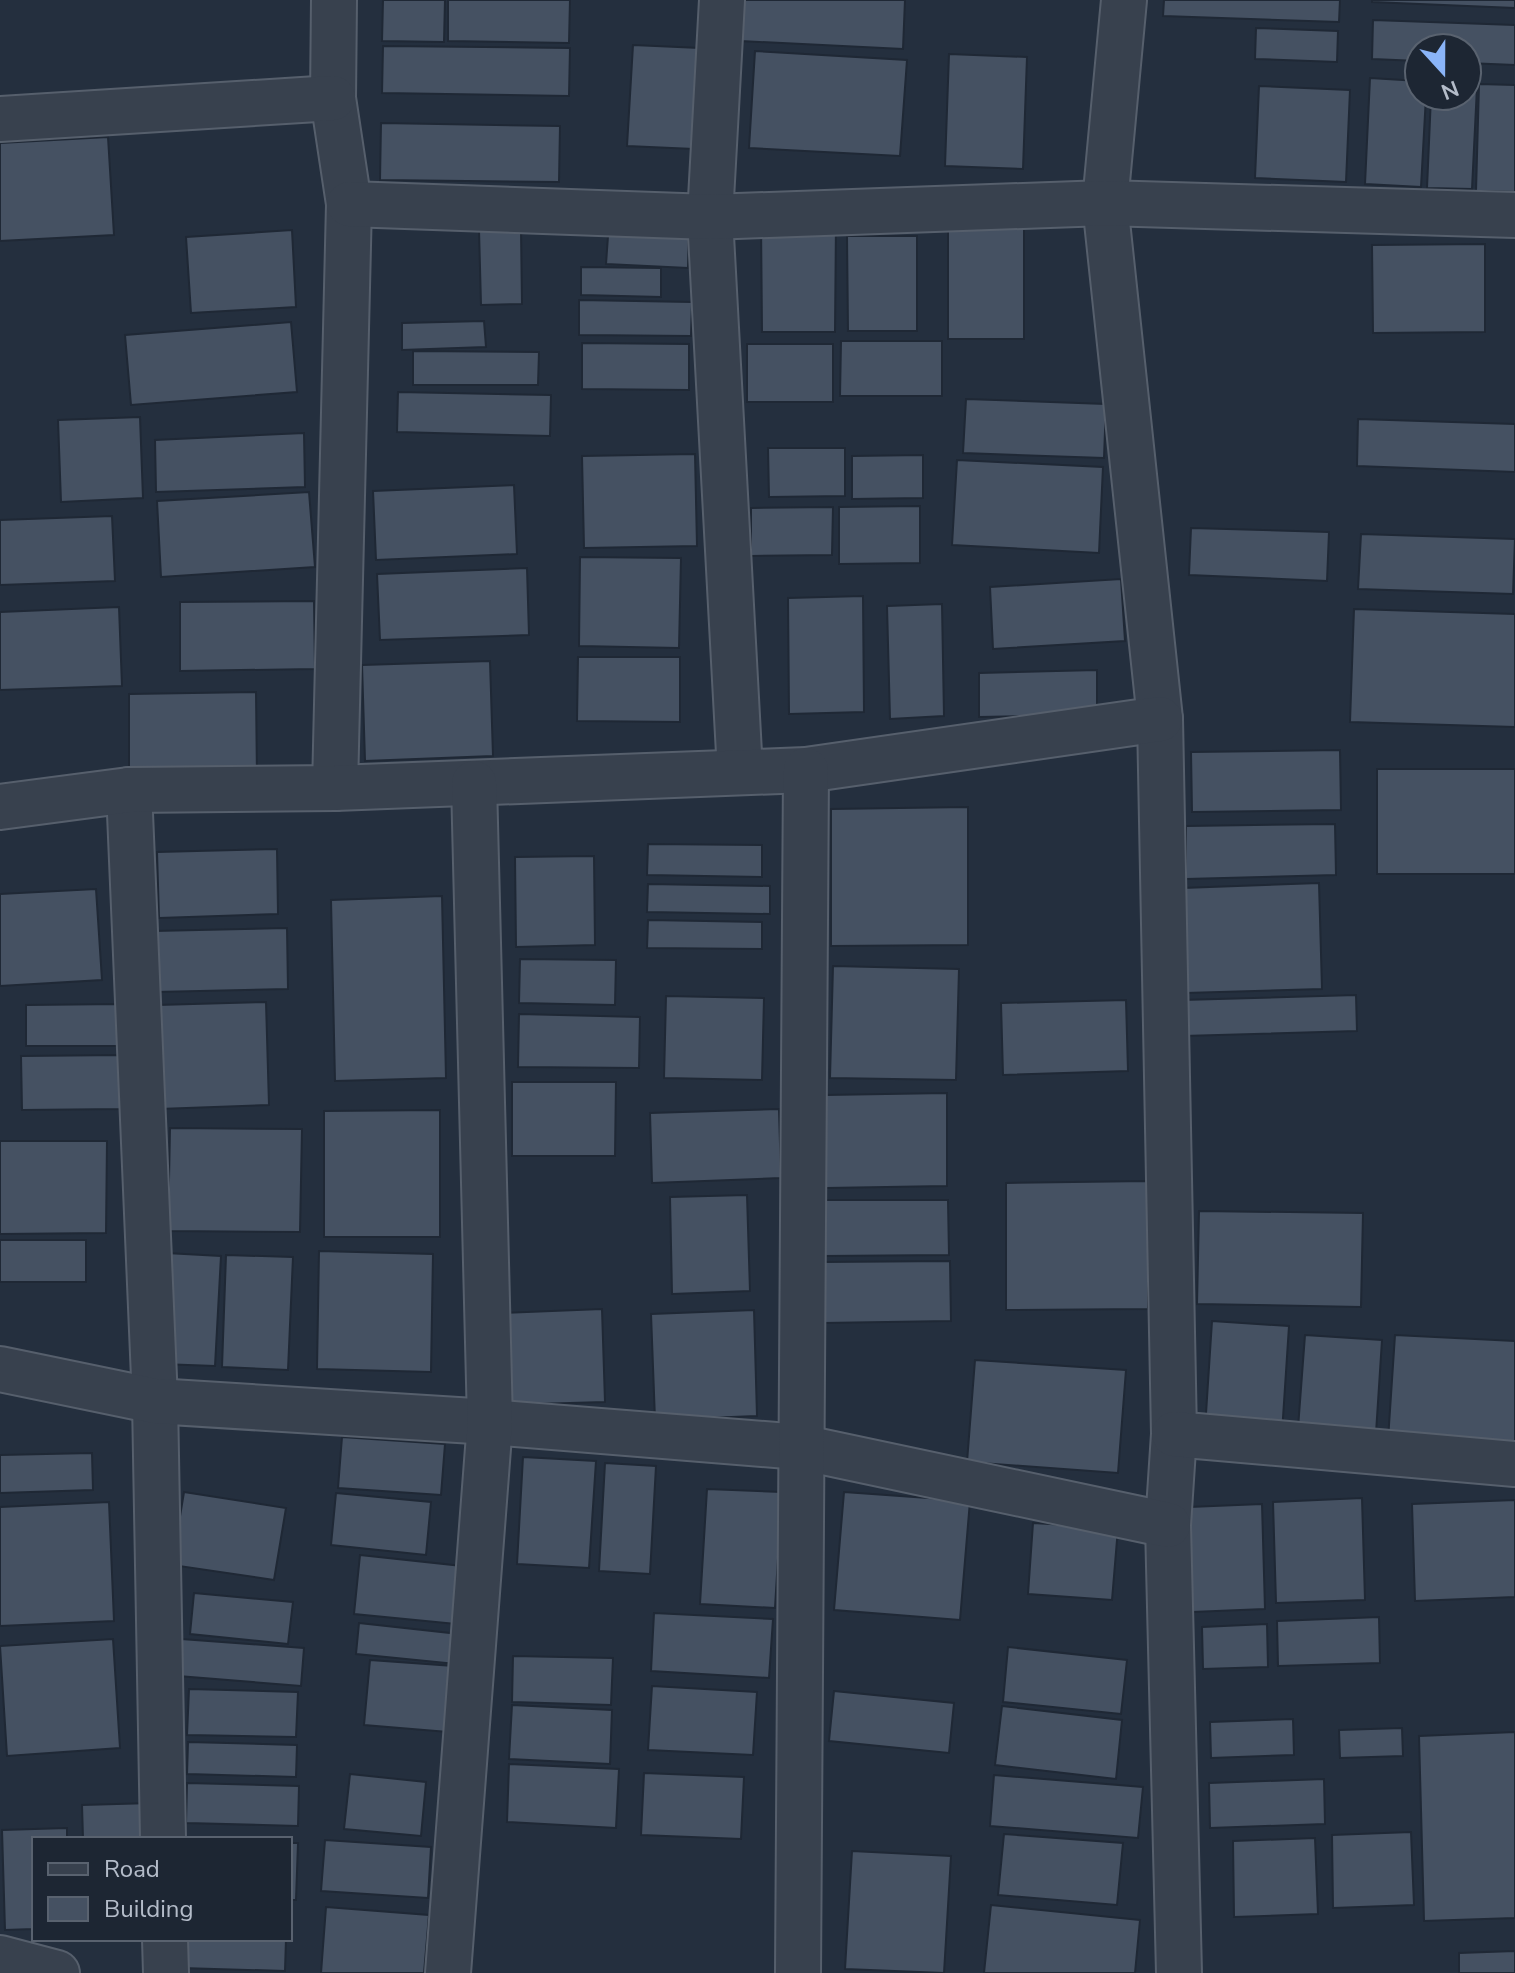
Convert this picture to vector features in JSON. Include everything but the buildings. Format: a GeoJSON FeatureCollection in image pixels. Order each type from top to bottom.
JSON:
{"type":"FeatureCollection","features":[{"type":"Feature","properties":{"kind":"street"},"geometry":{"type":"LineString","coordinates":[[334,0],[333,98],[349,204],[335,788]]}},
{"type":"Feature","properties":{"kind":"street"},"geometry":{"type":"LineString","coordinates":[[722,0],[710,217],[740,772]]}},
{"type":"Feature","properties":{"kind":"street"},"geometry":{"type":"LineString","coordinates":[[1124,0],[1105,203],[1160,719],[1174,1434],[1168,1525],[1179,1973]]}},
{"type":"Feature","properties":{"kind":"street"},"geometry":{"type":"LineString","coordinates":[[0,119],[333,98]]}},
{"type":"Feature","properties":{"kind":"street"},"geometry":{"type":"LineString","coordinates":[[349,204],[710,217],[1105,203],[1515,215]]}},
{"type":"Feature","properties":{"kind":"street"},"geometry":{"type":"LineString","coordinates":[[0,807],[129,790],[335,788],[806,770],[1160,719]]}},
{"type":"Feature","properties":{"kind":"street"},"geometry":{"type":"LineString","coordinates":[[798,1973],[806,770]]}},
{"type":"Feature","properties":{"kind":"street"},"geometry":{"type":"LineString","coordinates":[[448,1973],[490,1422],[474,783]]}},
{"type":"Feature","properties":{"kind":"street"},"geometry":{"type":"LineString","coordinates":[[129,790],[155,1401],[163,1837]]}},
{"type":"Feature","properties":{"kind":"street"},"geometry":{"type":"LineString","coordinates":[[0,1369],[155,1401],[490,1422],[800,1447],[1168,1525]]}},
{"type":"Feature","properties":{"kind":"street"},"geometry":{"type":"LineString","coordinates":[[1174,1434],[1515,1464]]}},
{"type":"Feature","properties":{"kind":"street"},"geometry":{"type":"LineString","coordinates":[[165,1941],[166,1973]]}},
{"type":"Feature","properties":{"kind":"street"},"geometry":{"type":"LineString","coordinates":[[0,1958],[57,1973]]}}]}
